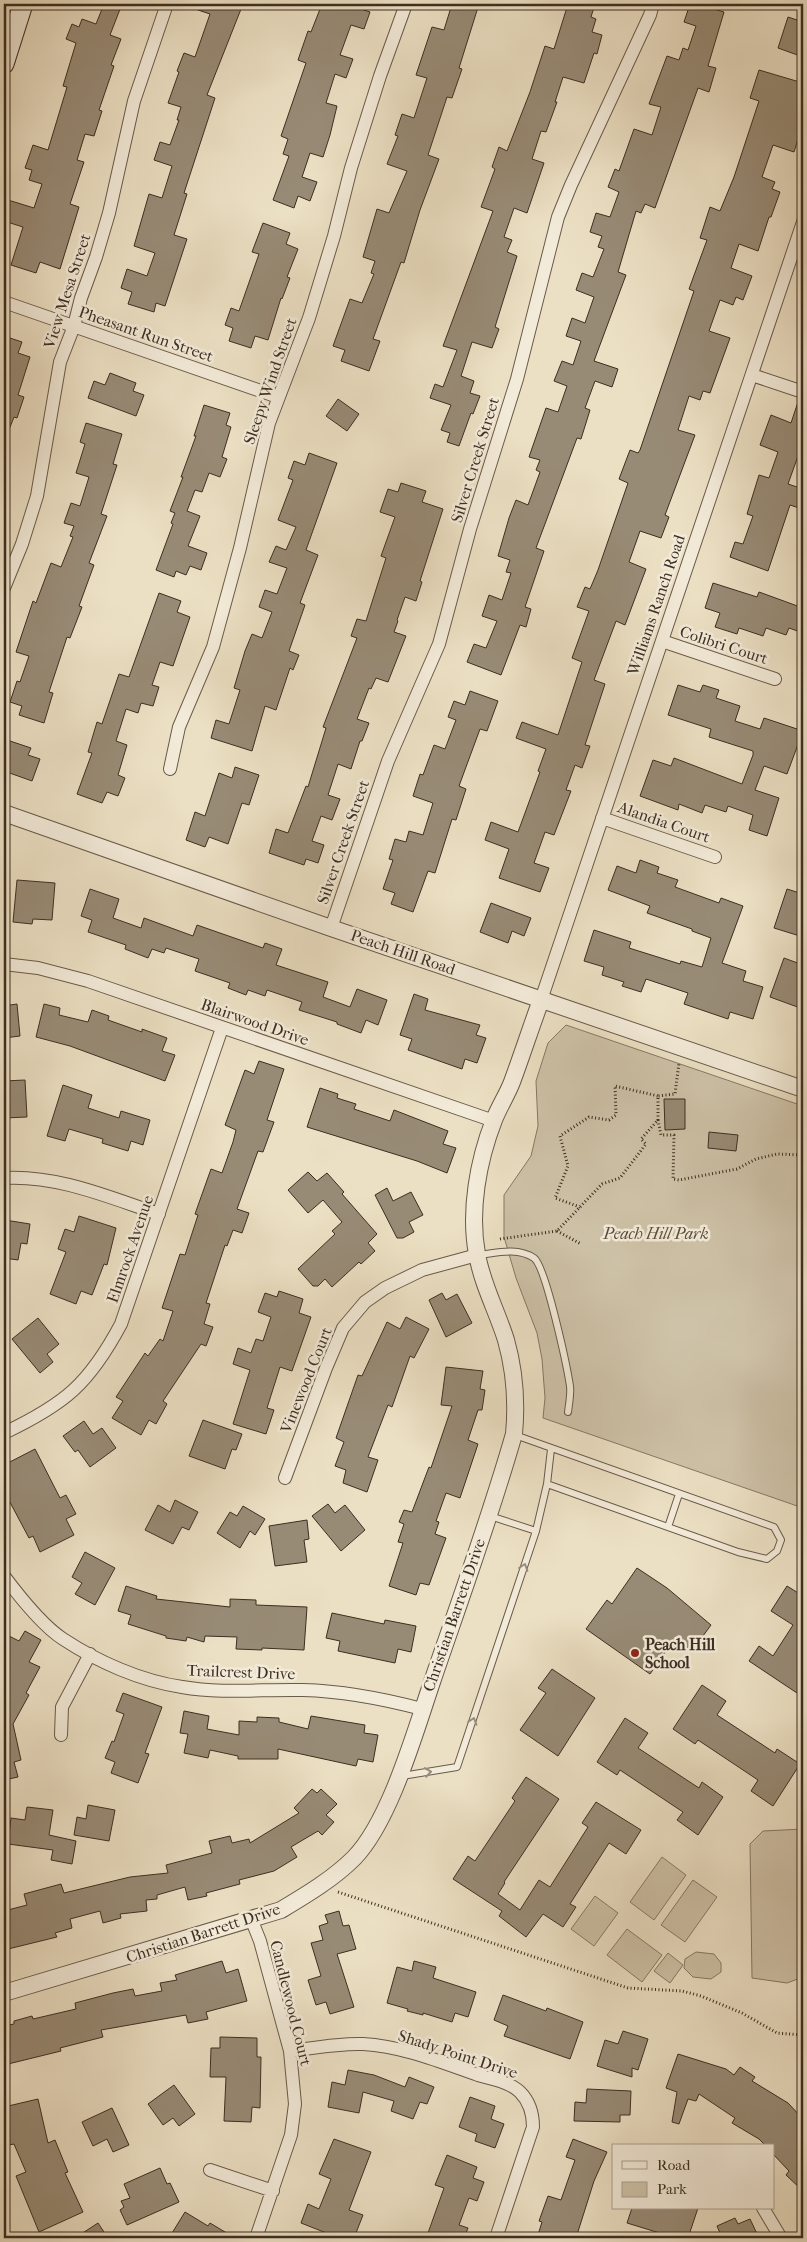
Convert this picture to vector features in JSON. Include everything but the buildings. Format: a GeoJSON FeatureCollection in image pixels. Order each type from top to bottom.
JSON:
{"type":"FeatureCollection","features":[{"type":"Feature","properties":{"kind":"main road"},"geometry":{"type":"LineString","coordinates":[[4,64],[23,4]]}},
{"type":"Feature","properties":{"kind":"street","name":"View Mesa Street"},"geometry":{"type":"LineString","coordinates":[[4,588],[22,544],[37,496],[52,398],[60,362],[74,326],[81,298],[109,214],[134,101],[167,4]]}},
{"type":"Feature","properties":{"kind":"street","name":"Sleepy Wind Street"},"geometry":{"type":"LineString","coordinates":[[170,769],[179,727],[213,647],[240,548],[269,423],[309,318],[334,236],[351,168],[380,76],[406,4]]}},
{"type":"Feature","properties":{"kind":"street","name":"Silver Creek Street"},"geometry":{"type":"LineString","coordinates":[[331,928],[388,761],[439,644],[470,529],[518,379],[558,217],[650,15],[653,4]]}},
{"type":"Feature","properties":{"kind":"street","name":"Williams Ranch Road"},"geometry":{"type":"LineString","coordinates":[[541,1000],[803,222]]}},
{"type":"Feature","properties":{"kind":"street","name":"Pheasant Run Street"},"geometry":{"type":"LineString","coordinates":[[4,302],[278,397]]}},
{"type":"Feature","properties":{"kind":"street"},"geometry":{"type":"LineString","coordinates":[[752,375],[803,392]]}},
{"type":"Feature","properties":{"kind":"street","name":"Colibri Court"},"geometry":{"type":"LineString","coordinates":[[662,641],[775,679]]}},
{"type":"Feature","properties":{"kind":"street","name":"Peach Hill Road"},"geometry":{"type":"LineString","coordinates":[[4,813],[331,928],[803,1089]]}},
{"type":"Feature","properties":{"kind":"street","name":"Alandia Court"},"geometry":{"type":"LineString","coordinates":[[602,818],[715,857]]}},
{"type":"Feature","properties":{"kind":"street","name":"Blairwood Drive"},"geometry":{"type":"LineString","coordinates":[[4,964],[38,968],[88,981],[494,1120]]}},
{"type":"Feature","properties":{"kind":"street","name":"Christian Barrett Drive"},"geometry":{"type":"LineString","coordinates":[[4,1993],[252,1921],[281,1910],[314,1891],[355,1857],[377,1825],[398,1777],[422,1710],[514,1434],[517,1404],[512,1364],[505,1339],[485,1286],[477,1255],[474,1230],[476,1192],[479,1173],[494,1120],[512,1084],[541,1000]]}},
{"type":"Feature","properties":{"kind":"street","name":"Elmrock Avenue"},"geometry":{"type":"LineString","coordinates":[[4,1433],[38,1417],[74,1391],[100,1361],[121,1324],[222,1028]]}},
{"type":"Feature","properties":{"kind":"street"},"geometry":{"type":"LineString","coordinates":[[4,1178],[38,1178],[61,1182],[159,1214]]}},
{"type":"Feature","properties":{"kind":"street","name":"Vinewood Court"},"geometry":{"type":"LineString","coordinates":[[285,1478],[343,1328],[365,1302],[385,1288],[422,1270],[477,1255]]}},
{"type":"Feature","properties":{"kind":"street","name":"Trailcrest Drive"},"geometry":{"type":"LineString","coordinates":[[4,1576],[42,1620],[62,1639],[133,1674],[182,1687],[215,1690],[328,1692],[395,1702],[422,1710]]}},
{"type":"Feature","properties":{"kind":"street"},"geometry":{"type":"LineString","coordinates":[[61,1735],[62,1708],[90,1654]]}},
{"type":"Feature","properties":{"kind":"street","name":"Candlewood Court"},"geometry":{"type":"LineString","coordinates":[[252,1921],[260,1941],[290,2051],[295,2104],[291,2134],[256,2238]]}},
{"type":"Feature","properties":{"kind":"street","name":"Shady Point Drive"},"geometry":{"type":"LineString","coordinates":[[290,2051],[360,2044],[381,2046],[426,2057],[503,2083],[519,2091],[530,2105],[533,2127],[496,2238]]}},
{"type":"Feature","properties":{"kind":"street"},"geometry":{"type":"LineString","coordinates":[[210,2170],[273,2191]]}},
{"type":"Feature","properties":{"kind":"street"},"geometry":{"type":"LineString","coordinates":[[764,2210],[781,2238]]}},
{"type":"Feature","properties":{"kind":"lane"},"geometry":{"type":"LineString","coordinates":[[477,1255],[511,1251],[525,1253],[536,1260],[557,1320],[570,1388],[568,1412]]}},
{"type":"Feature","properties":{"kind":"lane"},"geometry":{"type":"LineString","coordinates":[[514,1434],[550,1449],[774,1527],[781,1540],[777,1551],[767,1558],[738,1552],[547,1484]]}},
{"type":"Feature","properties":{"kind":"lane"},"geometry":{"type":"LineString","coordinates":[[398,1777],[457,1768],[536,1531],[547,1484],[550,1449]]}},
{"type":"Feature","properties":{"kind":"lane"},"geometry":{"type":"LineString","coordinates":[[668,1527],[679,1494]]}},
{"type":"Feature","properties":{"kind":"lane"},"geometry":{"type":"LineString","coordinates":[[488,1515],[536,1531]]}},
{"type":"Feature","properties":{"kind":"path"},"geometry":{"type":"LineString","coordinates":[[580,1207],[555,1198],[568,1166],[560,1136],[588,1116],[609,1120],[616,1115],[615,1086],[658,1096],[675,1094],[679,1062]]}},
{"type":"Feature","properties":{"kind":"path"},"geometry":{"type":"LineString","coordinates":[[658,1096],[658,1120],[661,1135],[674,1135],[673,1179],[679,1180],[737,1169],[756,1159],[777,1154],[803,1155]]}},
{"type":"Feature","properties":{"kind":"path"},"geometry":{"type":"LineString","coordinates":[[557,1231],[602,1184],[620,1178],[646,1144],[641,1139],[658,1120]]}},
{"type":"Feature","properties":{"kind":"path"},"geometry":{"type":"LineString","coordinates":[[500,1239],[557,1231],[581,1244]]}},
{"type":"Feature","properties":{"kind":"path"},"geometry":{"type":"LineString","coordinates":[[338,1892],[628,1988],[682,1991],[701,1996],[742,2013],[777,2033],[803,2035]]}},
{"type":"Feature","properties":{"kind":"green space","name":"Peach Hill Park"},"geometry":{"type":"Polygon","coordinates":[[[566,1025],[803,1106],[803,1508],[543,1418],[545,1398],[542,1359],[537,1333],[516,1278],[504,1237],[504,1195],[531,1156],[538,1126],[536,1081],[548,1043],[566,1025]]]}},
{"type":"Feature","properties":{"kind":"green space"},"geometry":{"type":"Polygon","coordinates":[[[803,1829],[803,1977],[787,1983],[752,1978],[750,1844],[763,1831],[803,1829]]]}},
{"type":"Feature","properties":{"kind":"green space"},"geometry":{"type":"Polygon","coordinates":[[[662,1857],[686,1875],[654,1920],[630,1902],[662,1857]]]}},
{"type":"Feature","properties":{"kind":"green space"},"geometry":{"type":"Polygon","coordinates":[[[693,1880],[717,1897],[685,1942],[661,1925],[693,1880]]]}},
{"type":"Feature","properties":{"kind":"green space"},"geometry":{"type":"Polygon","coordinates":[[[595,1896],[618,1913],[594,1946],[571,1929],[595,1896]]]}},
{"type":"Feature","properties":{"kind":"green space"},"geometry":{"type":"Polygon","coordinates":[[[627,1929],[662,1955],[642,1982],[607,1955],[627,1929]]]}},
{"type":"Feature","properties":{"kind":"green space"},"geometry":{"type":"Polygon","coordinates":[[[696,1952],[714,1954],[721,1963],[721,1972],[711,1979],[693,1977],[684,1968],[685,1959],[696,1952]]]}},
{"type":"Feature","properties":{"kind":"green space"},"geometry":{"type":"Polygon","coordinates":[[[668,1953],[683,1965],[670,1983],[654,1971],[668,1953]]]}},
{"type":"Feature","properties":{"kind":"place","name":"Peach Hill School"},"geometry":{"type":"Point","coordinates":[635,1653]}}]}
